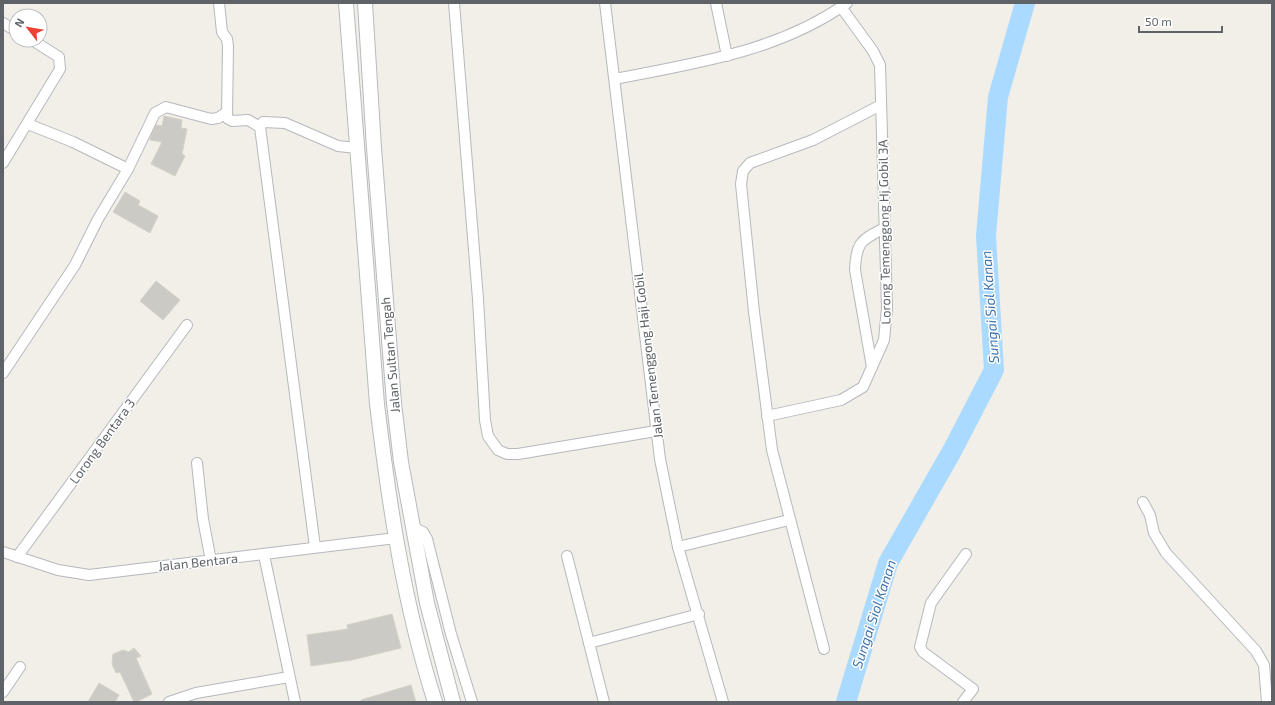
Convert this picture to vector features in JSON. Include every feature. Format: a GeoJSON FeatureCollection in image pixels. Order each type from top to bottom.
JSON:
{"type":"FeatureCollection","features":[{"type":"Feature","properties":{"kind":"main road","name":"Jalan Sultan Tengah"},"geometry":{"type":"LineString","coordinates":[[346,3],[377,404],[396,538],[409,603],[435,702]]}},
{"type":"Feature","properties":{"kind":"main road","name":"Jalan Sultan Tengah"},"geometry":{"type":"LineString","coordinates":[[369,4],[374,148],[394,403],[401,462],[426,603],[453,702]]}},
{"type":"Feature","properties":{"kind":"street"},"geometry":{"type":"LineString","coordinates":[[219,3],[222,32],[227,39],[228,46],[227,118],[232,121],[248,120],[260,127]]}},
{"type":"Feature","properties":{"kind":"street"},"geometry":{"type":"LineString","coordinates":[[454,3],[478,299],[485,420],[491,442],[498,450],[507,454],[518,454],[656,430]]}},
{"type":"Feature","properties":{"kind":"street","name":"Jalan Temenggong Haji Gobil"},"geometry":{"type":"LineString","coordinates":[[605,3],[656,430],[667,497],[678,547],[724,702]]}},
{"type":"Feature","properties":{"kind":"street"},"geometry":{"type":"LineString","coordinates":[[716,3],[728,56]]}},
{"type":"Feature","properties":{"kind":"street"},"geometry":{"type":"LineString","coordinates":[[615,79],[728,56],[774,42],[809,26],[844,5]]}},
{"type":"Feature","properties":{"kind":"street","name":"Lorong Temenggong Hj Gobil 3A"},"geometry":{"type":"LineString","coordinates":[[767,416],[830,403],[851,395],[863,387],[880,351],[886,329],[887,308],[883,229],[880,65],[844,5]]}},
{"type":"Feature","properties":{"kind":"street"},"geometry":{"type":"LineString","coordinates":[[3,163],[60,69],[59,57],[45,48]]}},
{"type":"Feature","properties":{"kind":"street"},"geometry":{"type":"LineString","coordinates":[[824,649],[789,520],[772,450],[742,192],[743,171],[750,163],[813,140],[881,105]]}},
{"type":"Feature","properties":{"kind":"street"},"geometry":{"type":"LineString","coordinates":[[3,373],[75,265],[98,219],[128,169],[155,113],[166,107],[211,119],[218,118],[227,112]]}},
{"type":"Feature","properties":{"kind":"street"},"geometry":{"type":"LineString","coordinates":[[315,547],[260,127],[263,122],[285,122],[338,146],[357,148]]}},
{"type":"Feature","properties":{"kind":"street"},"geometry":{"type":"LineString","coordinates":[[28,124],[73,142],[128,169]]}},
{"type":"Feature","properties":{"kind":"street"},"geometry":{"type":"LineString","coordinates":[[872,367],[855,270],[857,248],[861,241],[883,229]]}},
{"type":"Feature","properties":{"kind":"street","name":"Lorong Bentara 3"},"geometry":{"type":"LineString","coordinates":[[17,557],[187,325]]}},
{"type":"Feature","properties":{"kind":"street"},"geometry":{"type":"LineString","coordinates":[[197,463],[203,519],[211,561]]}},
{"type":"Feature","properties":{"kind":"street"},"geometry":{"type":"LineString","coordinates":[[1143,502],[1150,515],[1154,533],[1166,553],[1256,651],[1264,666],[1267,702]]}},
{"type":"Feature","properties":{"kind":"street"},"geometry":{"type":"LineString","coordinates":[[678,547],[789,520]]}},
{"type":"Feature","properties":{"kind":"street"},"geometry":{"type":"LineString","coordinates":[[413,527],[423,532],[427,539],[447,621],[472,702]]}},
{"type":"Feature","properties":{"kind":"street","name":"Jalan Bentara"},"geometry":{"type":"LineString","coordinates":[[3,552],[58,570],[89,575],[396,538]]}},
{"type":"Feature","properties":{"kind":"street"},"geometry":{"type":"LineString","coordinates":[[963,702],[973,689],[923,652],[920,647],[930,603],[966,554]]}},
{"type":"Feature","properties":{"kind":"street"},"geometry":{"type":"LineString","coordinates":[[264,555],[295,702]]}},
{"type":"Feature","properties":{"kind":"street"},"geometry":{"type":"LineString","coordinates":[[567,556],[604,702]]}},
{"type":"Feature","properties":{"kind":"street"},"geometry":{"type":"LineString","coordinates":[[589,643],[698,614]]}},
{"type":"Feature","properties":{"kind":"street"},"geometry":{"type":"LineString","coordinates":[[3,692],[20,667]]}},
{"type":"Feature","properties":{"kind":"street"},"geometry":{"type":"LineString","coordinates":[[169,702],[196,693],[289,677]]}},
{"type":"Feature","properties":{"kind":"building"},"geometry":{"type":"Polygon","coordinates":[[[164,116],[182,120],[181,128],[187,129],[182,154],[185,156],[175,176],[151,164],[162,142],[150,140],[151,136],[156,125],[162,126],[164,116]]]}},
{"type":"Feature","properties":{"kind":"building"},"geometry":{"type":"Polygon","coordinates":[[[125,192],[140,201],[138,205],[158,216],[150,233],[113,212],[125,192]]]}},
{"type":"Feature","properties":{"kind":"building"},"geometry":{"type":"Polygon","coordinates":[[[156,281],[180,300],[163,320],[140,301],[156,281]]]}},
{"type":"Feature","properties":{"kind":"building"},"geometry":{"type":"Polygon","coordinates":[[[392,614],[401,648],[352,660],[311,666],[307,635],[348,629],[347,625],[392,614]]]}},
{"type":"Feature","properties":{"kind":"building"},"geometry":{"type":"Polygon","coordinates":[[[134,648],[141,656],[136,658],[152,694],[136,702],[134,702],[120,672],[116,673],[112,664],[113,654],[123,650],[129,652],[134,648]]]}},
{"type":"Feature","properties":{"kind":"building"},"geometry":{"type":"Polygon","coordinates":[[[99,683],[119,695],[115,702],[88,702],[99,683]]]}},
{"type":"Feature","properties":{"kind":"building"},"geometry":{"type":"Polygon","coordinates":[[[411,685],[416,702],[361,702],[361,700],[411,685]]]}},
{"type":"Feature","properties":{"kind":"waterway","name":"Sungai Siol Kanan"},"geometry":{"type":"LineString","coordinates":[[846,702],[888,563],[952,451],[994,370],[986,236],[998,97],[1025,3]]}}]}
